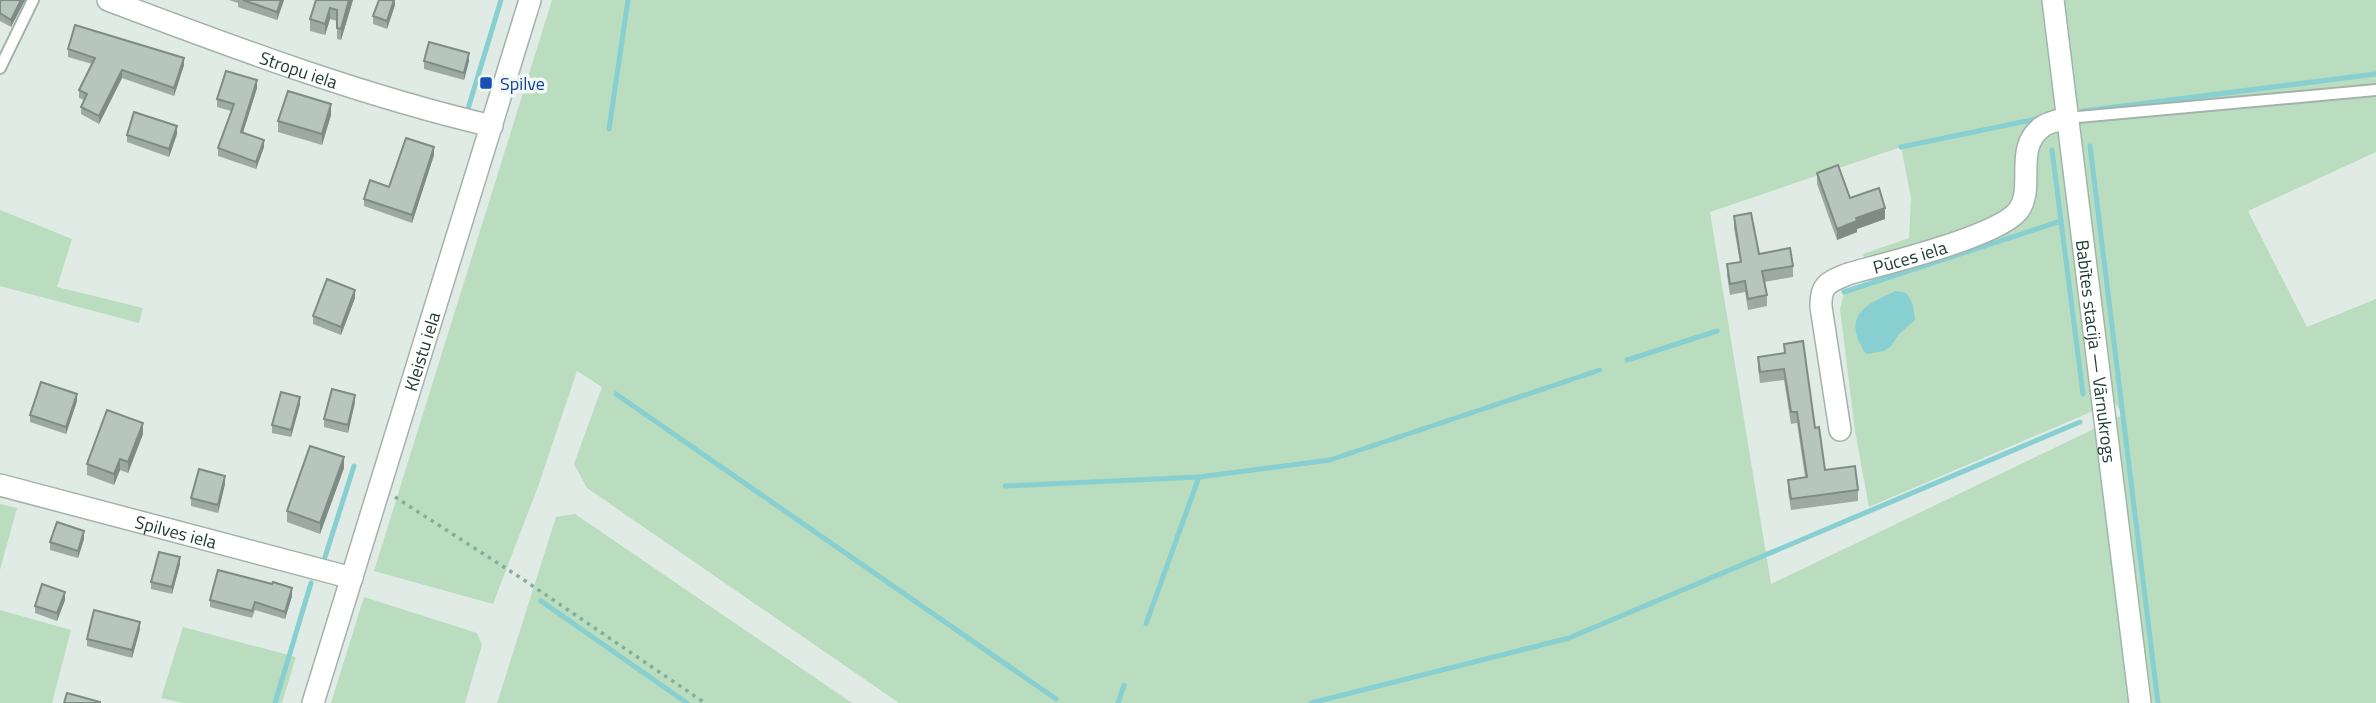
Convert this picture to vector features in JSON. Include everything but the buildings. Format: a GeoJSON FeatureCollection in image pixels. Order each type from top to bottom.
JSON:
{"type":"FeatureCollection","features":[{"type":"Feature","properties":{"kind":"street","name":"Stropu iela"},"geometry":{"type":"LineString","coordinates":[[107,0],[228,45],[389,97],[492,126]]}},
{"type":"Feature","properties":{"kind":"street","name":"Kleistu iela"},"geometry":{"type":"LineString","coordinates":[[313,703],[530,0]]}},
{"type":"Feature","properties":{"kind":"street","name":"Babītes stacija — Vārnukrogs"},"geometry":{"type":"LineString","coordinates":[[2053,0],[2140,703]]}},
{"type":"Feature","properties":{"kind":"street","name":"Pūces iela"},"geometry":{"type":"LineString","coordinates":[[1840,430],[1821,307],[1820,295],[1824,288],[1830,281],[1848,274],[1979,234],[2009,219],[2023,200],[2027,146],[2042,127],[2067,118]]}},
{"type":"Feature","properties":{"kind":"street","name":"Spilves iela"},"geometry":{"type":"LineString","coordinates":[[0,485],[352,578]]}},
{"type":"Feature","properties":{"kind":"lane"},"geometry":{"type":"LineString","coordinates":[[0,68],[33,0]]}},
{"type":"Feature","properties":{"kind":"lane"},"geometry":{"type":"LineString","coordinates":[[2067,118],[2376,90]]}},
{"type":"Feature","properties":{"kind":"path"},"geometry":{"type":"LineString","coordinates":[[381,488],[532,585],[705,703]]}},
{"type":"Feature","properties":{"kind":"green space"},"geometry":{"type":"Polygon","coordinates":[[[552,0],[2376,0],[2376,152],[2248,211],[2307,327],[2376,299],[2376,703],[899,703],[587,488],[574,464],[602,387],[577,371],[539,484],[493,604],[374,571],[552,0]],[[1901,147],[1710,212],[1771,584],[2123,415],[2114,402],[1869,507],[1855,431],[1840,309],[1844,293],[1874,285],[1863,254],[1909,238],[1911,198],[1901,147]]]}},
{"type":"Feature","properties":{"kind":"green space"},"geometry":{"type":"Polygon","coordinates":[[[0,210],[72,239],[57,287],[143,308],[139,323],[0,286],[0,210]]]}},
{"type":"Feature","properties":{"kind":"green space"},"geometry":{"type":"Polygon","coordinates":[[[0,504],[17,508],[0,570],[0,504]]]}},
{"type":"Feature","properties":{"kind":"green space"},"geometry":{"type":"Polygon","coordinates":[[[575,514],[852,703],[497,703],[556,517],[575,514]]]}},
{"type":"Feature","properties":{"kind":"green space"},"geometry":{"type":"Polygon","coordinates":[[[364,597],[477,633],[482,645],[465,703],[331,703],[364,597]]]}},
{"type":"Feature","properties":{"kind":"green space"},"geometry":{"type":"Polygon","coordinates":[[[0,610],[71,630],[52,703],[0,703],[0,610]]]}},
{"type":"Feature","properties":{"kind":"green space"},"geometry":{"type":"Polygon","coordinates":[[[183,627],[296,657],[282,703],[182,703],[161,698],[183,627]]]}},
{"type":"Feature","properties":{"kind":"water"},"geometry":{"type":"Polygon","coordinates":[[[1896,291],[1908,296],[1915,320],[1884,351],[1866,354],[1859,341],[1856,321],[1866,307],[1896,291]]]}},
{"type":"Feature","properties":{"kind":"waterway"},"geometry":{"type":"LineString","coordinates":[[467,112],[501,0]]}},
{"type":"Feature","properties":{"kind":"waterway"},"geometry":{"type":"LineString","coordinates":[[609,129],[628,0]]}},
{"type":"Feature","properties":{"kind":"waterway"},"geometry":{"type":"LineString","coordinates":[[2083,111],[2376,74]]}},
{"type":"Feature","properties":{"kind":"waterway"},"geometry":{"type":"LineString","coordinates":[[1901,147],[2041,118]]}},
{"type":"Feature","properties":{"kind":"waterway"},"geometry":{"type":"LineString","coordinates":[[2090,146],[2158,703]]}},
{"type":"Feature","properties":{"kind":"waterway"},"geometry":{"type":"LineString","coordinates":[[2052,150],[2083,394]]}},
{"type":"Feature","properties":{"kind":"waterway"},"geometry":{"type":"LineString","coordinates":[[1844,292],[2061,221]]}},
{"type":"Feature","properties":{"kind":"waterway"},"geometry":{"type":"LineString","coordinates":[[1627,360],[1717,331]]}},
{"type":"Feature","properties":{"kind":"waterway"},"geometry":{"type":"LineString","coordinates":[[1146,624],[1199,477],[1330,460],[1600,370]]}},
{"type":"Feature","properties":{"kind":"waterway"},"geometry":{"type":"LineString","coordinates":[[616,394],[1056,699]]}},
{"type":"Feature","properties":{"kind":"waterway"},"geometry":{"type":"LineString","coordinates":[[1311,703],[1569,638],[2080,422]]}},
{"type":"Feature","properties":{"kind":"waterway"},"geometry":{"type":"LineString","coordinates":[[325,557],[354,466]]}},
{"type":"Feature","properties":{"kind":"waterway"},"geometry":{"type":"LineString","coordinates":[[1005,486],[1199,477]]}},
{"type":"Feature","properties":{"kind":"waterway"},"geometry":{"type":"LineString","coordinates":[[275,703],[311,583]]}},
{"type":"Feature","properties":{"kind":"waterway"},"geometry":{"type":"LineString","coordinates":[[541,601],[687,703]]}},
{"type":"Feature","properties":{"kind":"waterway"},"geometry":{"type":"LineString","coordinates":[[1118,703],[1124,685]]}},
{"type":"Feature","properties":{"kind":"place","name":"Spilve"},"geometry":{"type":"Point","coordinates":[486,83]}}]}
